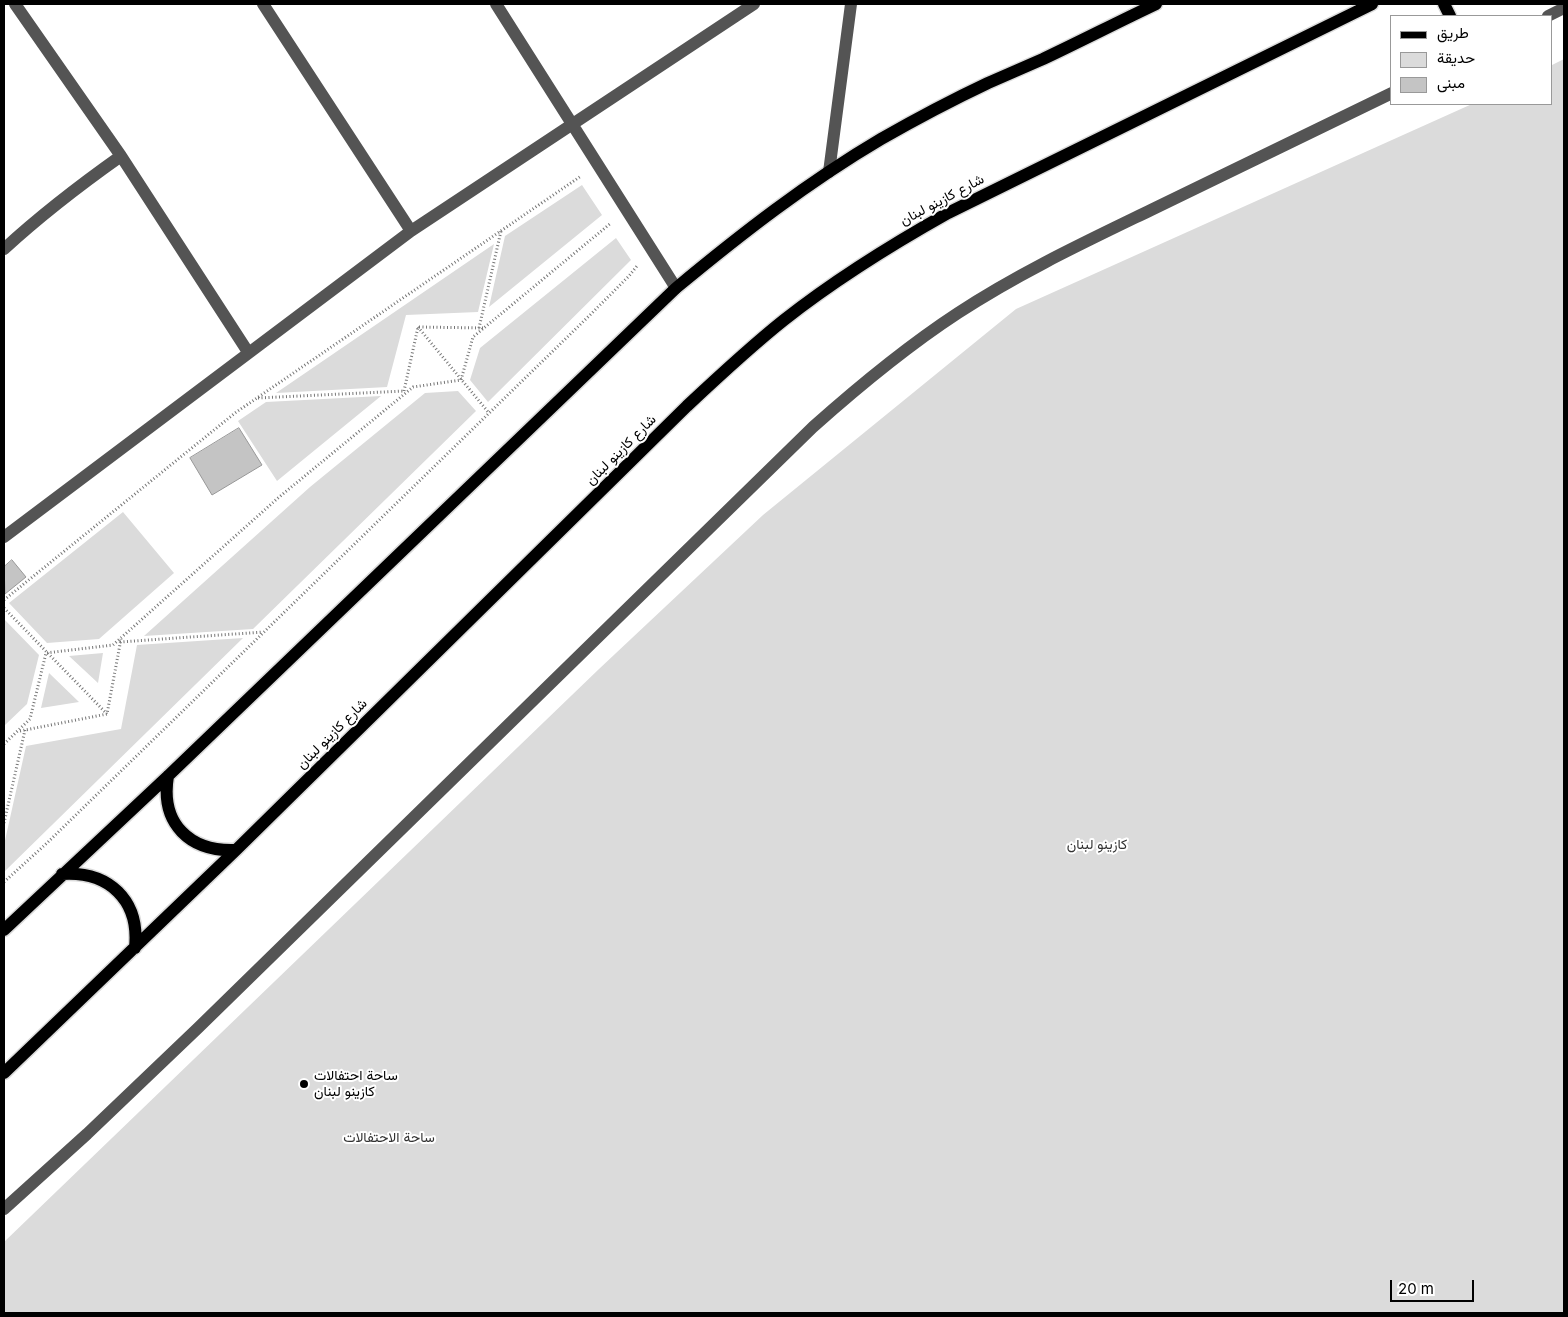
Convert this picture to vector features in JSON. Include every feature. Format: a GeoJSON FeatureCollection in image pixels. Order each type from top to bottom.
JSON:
{"type":"FeatureCollection","features":[{"type":"Feature","properties":{"kind":"main road"},"geometry":{"type":"LineString","coordinates":[[4,930],[168,776],[676,288],[768,214],[829,172],[933,110],[1156,4]]}},
{"type":"Feature","properties":{"kind":"main road","name":"شارع كازينو لبنان"},"geometry":{"type":"LineString","coordinates":[[4,1073],[236,850],[687,406],[734,361],[792,314],[891,245],[948,213],[1372,4]]}},
{"type":"Feature","properties":{"kind":"main road"},"geometry":{"type":"LineString","coordinates":[[168,776],[165,791],[167,806],[173,820],[182,832],[193,842],[207,848],[236,850]]}},
{"type":"Feature","properties":{"kind":"main road"},"geometry":{"type":"LineString","coordinates":[[62,874],[76,873],[89,875],[102,880],[123,897],[130,908],[134,921],[136,934],[135,948]]}},
{"type":"Feature","properties":{"kind":"street"},"geometry":{"type":"LineString","coordinates":[[15,4],[121,156],[248,352]]}},
{"type":"Feature","properties":{"kind":"street"},"geometry":{"type":"LineString","coordinates":[[263,4],[412,230]]}},
{"type":"Feature","properties":{"kind":"street"},"geometry":{"type":"LineString","coordinates":[[496,4],[676,288]]}},
{"type":"Feature","properties":{"kind":"street"},"geometry":{"type":"LineString","coordinates":[[4,536],[412,230],[754,4]]}},
{"type":"Feature","properties":{"kind":"street"},"geometry":{"type":"LineString","coordinates":[[829,172],[850,4]]}},
{"type":"Feature","properties":{"kind":"street"},"geometry":{"type":"LineString","coordinates":[[1550,15],[1564,8]]}},
{"type":"Feature","properties":{"kind":"street"},"geometry":{"type":"LineString","coordinates":[[4,1209],[87,1134],[198,1028],[813,427],[907,348],[1011,280],[1066,251],[1390,94]]}},
{"type":"Feature","properties":{"kind":"street"},"geometry":{"type":"LineString","coordinates":[[4,249],[66,196],[121,156]]}},
{"type":"Feature","properties":{"kind":"path"},"geometry":{"type":"LineString","coordinates":[[4,600],[257,398],[584,174]]}},
{"type":"Feature","properties":{"kind":"path"},"geometry":{"type":"LineString","coordinates":[[461,380],[473,337],[614,221]]}},
{"type":"Feature","properties":{"kind":"path"},"geometry":{"type":"LineString","coordinates":[[479,328],[501,231]]}},
{"type":"Feature","properties":{"kind":"path"},"geometry":{"type":"LineString","coordinates":[[4,882],[489,413],[629,276],[638,263]]}},
{"type":"Feature","properties":{"kind":"path"},"geometry":{"type":"LineString","coordinates":[[418,327],[484,328]]}},
{"type":"Feature","properties":{"kind":"path"},"geometry":{"type":"LineString","coordinates":[[418,327],[489,413]]}},
{"type":"Feature","properties":{"kind":"path"},"geometry":{"type":"LineString","coordinates":[[402,396],[418,327]]}},
{"type":"Feature","properties":{"kind":"path"},"geometry":{"type":"LineString","coordinates":[[46,653],[113,645],[121,640],[278,498],[413,387],[461,380]]}},
{"type":"Feature","properties":{"kind":"path"},"geometry":{"type":"LineString","coordinates":[[257,398],[404,391]]}},
{"type":"Feature","properties":{"kind":"path"},"geometry":{"type":"LineString","coordinates":[[4,608],[107,714]]}},
{"type":"Feature","properties":{"kind":"path"},"geometry":{"type":"LineString","coordinates":[[121,640],[264,632]]}},
{"type":"Feature","properties":{"kind":"path"},"geometry":{"type":"LineString","coordinates":[[107,714],[121,640]]}},
{"type":"Feature","properties":{"kind":"path"},"geometry":{"type":"LineString","coordinates":[[4,744],[30,719],[46,653]]}},
{"type":"Feature","properties":{"kind":"path"},"geometry":{"type":"LineString","coordinates":[[18,731],[107,714]]}},
{"type":"Feature","properties":{"kind":"path"},"geometry":{"type":"LineString","coordinates":[[4,823],[25,730]]}},
{"type":"Feature","properties":{"kind":"green space","name":"كازينو لبنان"},"geometry":{"type":"Polygon","coordinates":[[[1564,59],[1564,1313],[4,1313],[4,1242],[599,669],[763,515],[1016,309],[1470,105],[1553,105],[1553,64],[1564,59]]]}},
{"type":"Feature","properties":{"kind":"green space"},"geometry":{"type":"Polygon","coordinates":[[[582,185],[602,215],[489,307],[505,236],[582,185]]]}},
{"type":"Feature","properties":{"kind":"green space"},"geometry":{"type":"Polygon","coordinates":[[[616,238],[631,260],[488,402],[470,380],[480,348],[616,238]]]}},
{"type":"Feature","properties":{"kind":"green space"},"geometry":{"type":"Polygon","coordinates":[[[494,244],[478,312],[406,315],[387,387],[276,393],[494,244]]]}},
{"type":"Feature","properties":{"kind":"green space"},"geometry":{"type":"Polygon","coordinates":[[[458,391],[476,411],[253,629],[144,636],[310,487],[425,393],[458,391]]]}},
{"type":"Feature","properties":{"kind":"green space"},"geometry":{"type":"Polygon","coordinates":[[[381,396],[277,481],[238,421],[266,402],[381,396]]]}},
{"type":"Feature","properties":{"kind":"green space"},"geometry":{"type":"Polygon","coordinates":[[[123,512],[174,573],[99,639],[47,643],[9,603],[123,512]]]}},
{"type":"Feature","properties":{"kind":"green space"},"geometry":{"type":"Polygon","coordinates":[[[4,619],[39,655],[27,704],[4,726],[4,619]]]}},
{"type":"Feature","properties":{"kind":"green space"},"geometry":{"type":"Polygon","coordinates":[[[243,638],[4,872],[4,845],[26,746],[121,729],[137,645],[243,638]]]}},
{"type":"Feature","properties":{"kind":"green space"},"geometry":{"type":"Polygon","coordinates":[[[103,653],[98,683],[69,656],[103,653]]]}},
{"type":"Feature","properties":{"kind":"green space"},"geometry":{"type":"Polygon","coordinates":[[[49,673],[79,702],[41,708],[49,673]]]}},
{"type":"Feature","properties":{"kind":"building"},"geometry":{"type":"Polygon","coordinates":[[[239,428],[262,465],[212,495],[190,458],[239,428]]]}},
{"type":"Feature","properties":{"kind":"building"},"geometry":{"type":"Polygon","coordinates":[[[12,560],[26,577],[5,594],[4,567],[12,560]]]}},
{"type":"Feature","properties":{"kind":"place","name":"ساحة احتفالات كازينو لبنان"},"geometry":{"type":"Point","coordinates":[304,1084]}},
{"type":"Feature","properties":{"kind":"park label","name":"ساحة الاحتفالات"},"geometry":{"type":"Point","coordinates":[389,1138]}}]}
